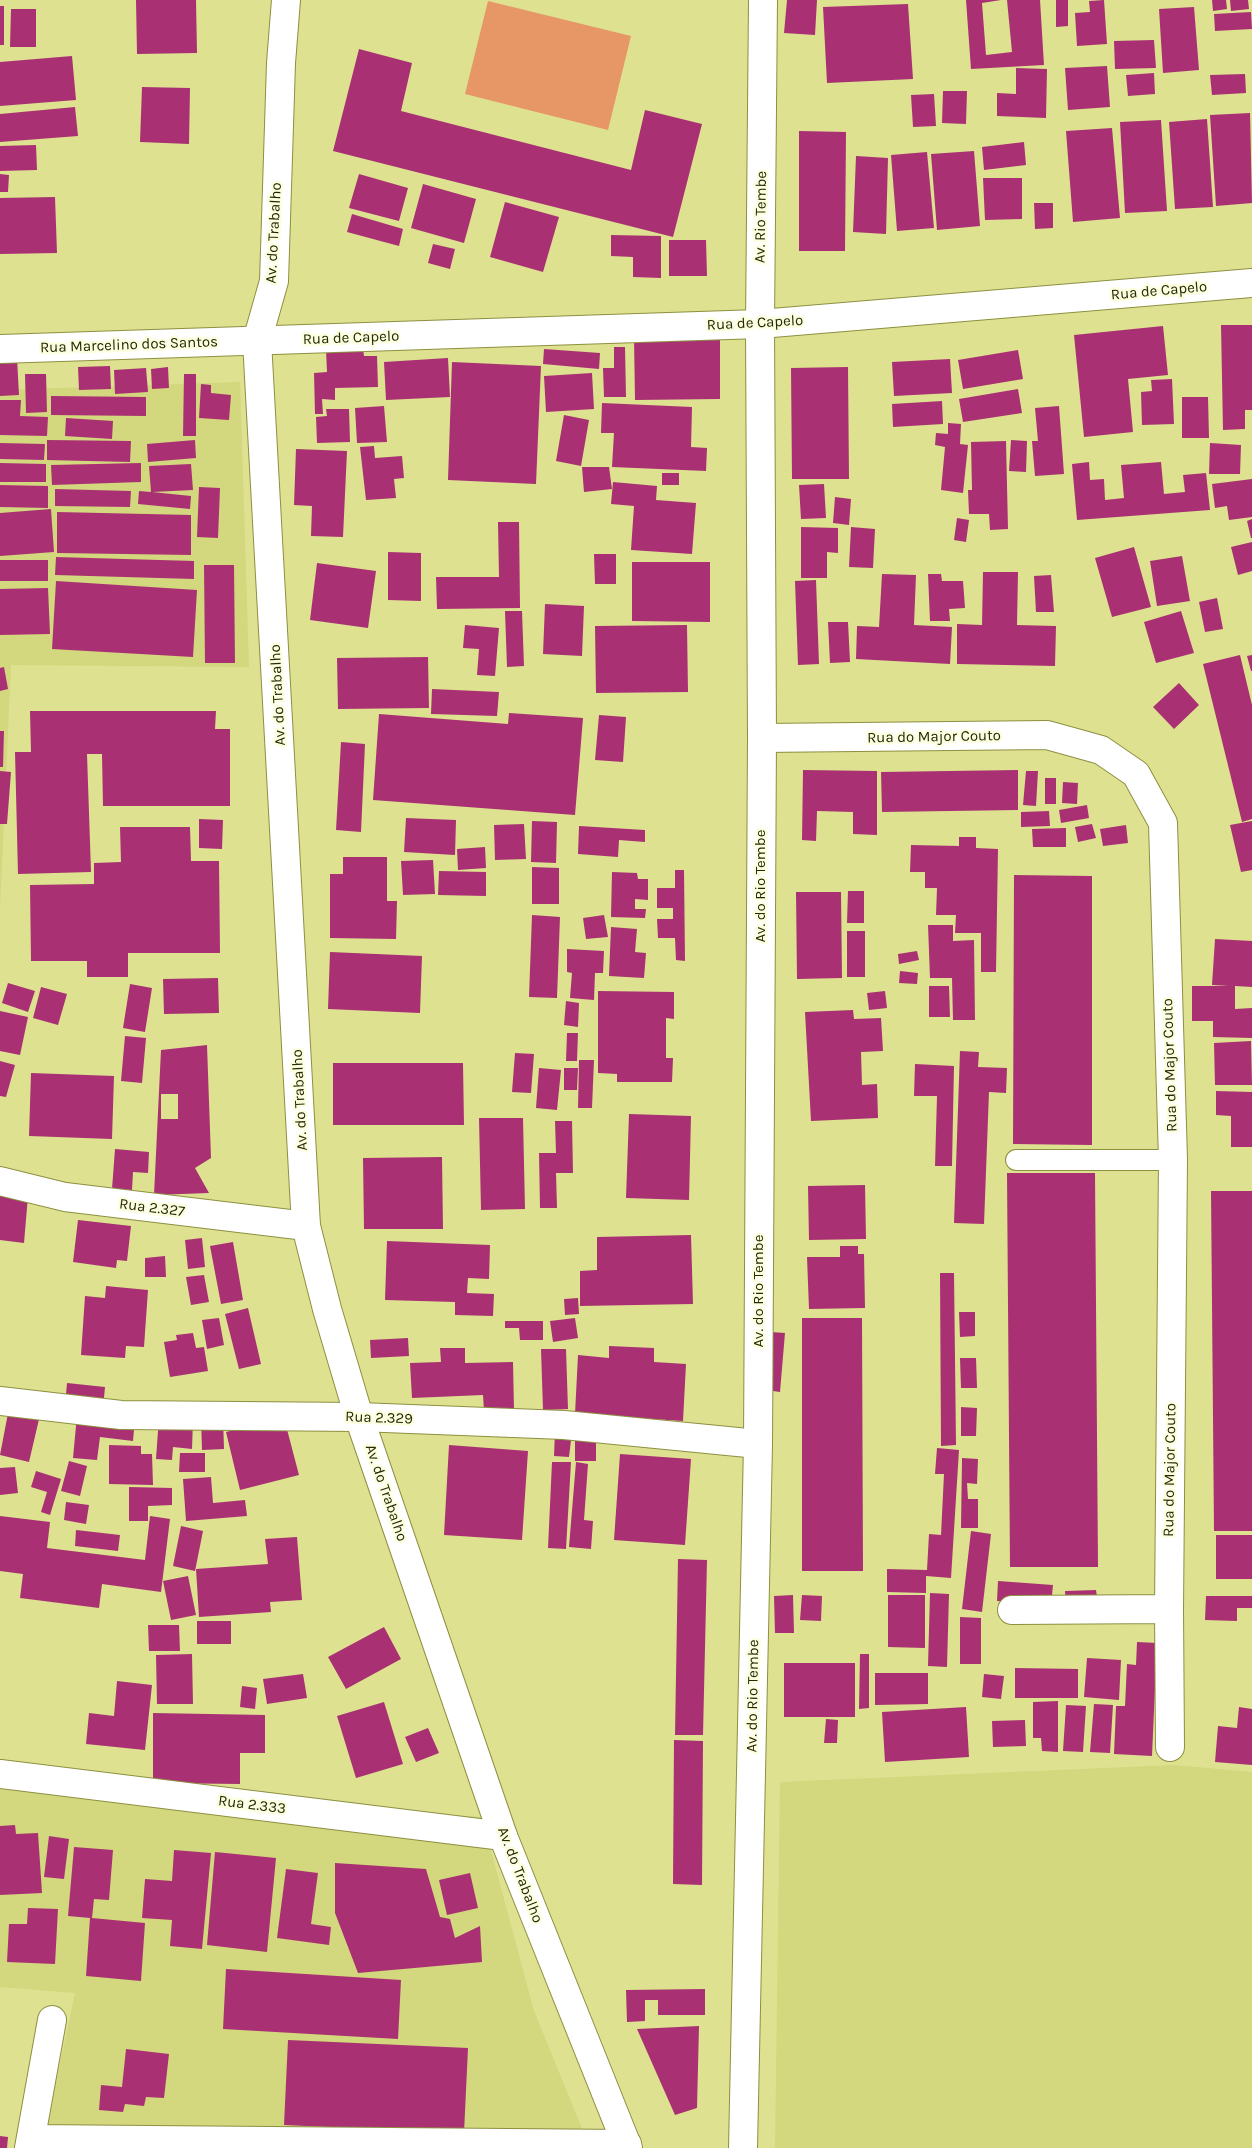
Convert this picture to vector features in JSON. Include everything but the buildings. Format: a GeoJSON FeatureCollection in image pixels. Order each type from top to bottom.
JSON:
{"type":"FeatureCollection","features":[{"type":"Feature","properties":{"kind":"street","name":"Av. do Trabalho"},"geometry":{"type":"LineString","coordinates":[[286,0],[281,63],[274,280],[257,341],[306,1226],[327,1309],[359,1417],[503,1836],[628,2146]]}},
{"type":"Feature","properties":{"kind":"street","name":"Av. Rio Tembe"},"geometry":{"type":"LineString","coordinates":[[761,433],[760,324],[763,0]]}},
{"type":"Feature","properties":{"kind":"street","name":"Rua de Capelo"},"geometry":{"type":"LineString","coordinates":[[257,341],[760,324],[1252,283]]}},
{"type":"Feature","properties":{"kind":"street","name":"Rua Marcelino dos Santos"},"geometry":{"type":"LineString","coordinates":[[0,349],[257,341]]}},
{"type":"Feature","properties":{"kind":"street","name":"Av. do Rio Tembe"},"geometry":{"type":"LineString","coordinates":[[743,2148],[758,1444],[762,738],[761,433]]}},
{"type":"Feature","properties":{"kind":"street","name":"Rua do Major Couto"},"geometry":{"type":"LineString","coordinates":[[762,738],[1047,735],[1101,750],[1136,774],[1163,823],[1173,1160],[1169,1609],[1170,1747]]}},
{"type":"Feature","properties":{"kind":"street","name":"Rua 2.327"},"geometry":{"type":"LineString","coordinates":[[0,1181],[65,1197],[306,1226]]}},
{"type":"Feature","properties":{"kind":"street","name":"Rua 2.329"},"geometry":{"type":"LineString","coordinates":[[0,1402],[121,1415],[359,1417],[564,1425],[758,1444]]}},
{"type":"Feature","properties":{"kind":"street"},"geometry":{"type":"LineString","coordinates":[[1012,1610],[1169,1609]]}},
{"type":"Feature","properties":{"kind":"street","name":"Rua 2.333"},"geometry":{"type":"LineString","coordinates":[[0,1774],[503,1836]]}},
{"type":"Feature","properties":{"kind":"street"},"geometry":{"type":"LineString","coordinates":[[52,2020],[30,2143],[628,2146]]}},
{"type":"Feature","properties":{"kind":"lane"},"geometry":{"type":"LineString","coordinates":[[1016,1160],[1173,1160]]}},
{"type":"Feature","properties":{"kind":"shaded area"},"geometry":{"type":"Polygon","coordinates":[[[488,1],[631,36],[608,130],[465,94],[488,1]]]}},
{"type":"Feature","properties":{"kind":"shaded area"},"geometry":{"type":"Polygon","coordinates":[[[240,382],[249,667],[11,665],[0,908],[0,390],[240,382]]]}},
{"type":"Feature","properties":{"kind":"shaded area"},"geometry":{"type":"Polygon","coordinates":[[[1174,1765],[1252,1772],[1252,2148],[775,2148],[780,1782],[1174,1765]]]}},
{"type":"Feature","properties":{"kind":"shaded area"},"geometry":{"type":"Polygon","coordinates":[[[0,1786],[482,1817],[534,2011],[590,2148],[42,2148],[75,1993],[0,1987],[0,1786]]]}}]}
